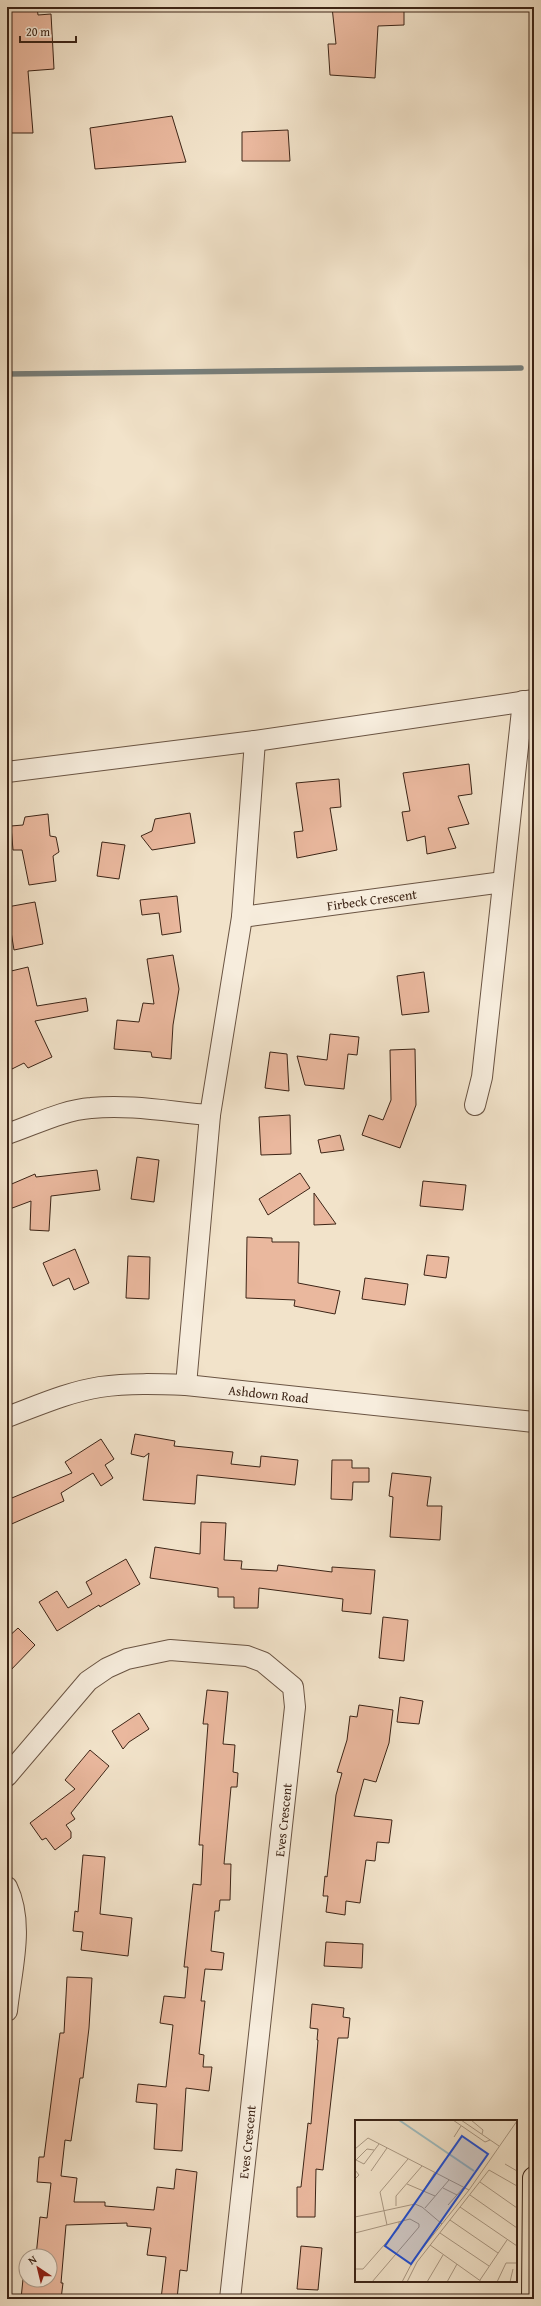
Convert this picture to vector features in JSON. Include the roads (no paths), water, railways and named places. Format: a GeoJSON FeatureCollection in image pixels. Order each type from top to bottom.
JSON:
{"type":"FeatureCollection","features":[{"type":"Feature","properties":{"kind":"main road"},"geometry":{"type":"LineString","coordinates":[[533,2299],[534,2178]]}},
{"type":"Feature","properties":{"kind":"street"},"geometry":{"type":"LineString","coordinates":[[7,772],[254,741],[528,700],[503,882],[482,1077],[475,1105]]}},
{"type":"Feature","properties":{"kind":"street"},"geometry":{"type":"LineString","coordinates":[[186,1385],[210,1115],[242,917],[254,741]]}},
{"type":"Feature","properties":{"kind":"street","name":"Firbeck Crescent"},"geometry":{"type":"LineString","coordinates":[[242,917],[503,882]]}},
{"type":"Feature","properties":{"kind":"street"},"geometry":{"type":"LineString","coordinates":[[7,1134],[66,1113],[90,1108],[113,1107],[210,1115]]}},
{"type":"Feature","properties":{"kind":"street","name":"Ashdown Road"},"geometry":{"type":"LineString","coordinates":[[7,1417],[61,1397],[100,1387],[138,1384],[186,1385],[534,1422]]}},
{"type":"Feature","properties":{"kind":"street","name":"Eves Crescent"},"geometry":{"type":"LineString","coordinates":[[7,1776],[88,1682],[107,1668],[127,1659],[170,1650],[247,1656],[263,1662],[294,1687],[295,1707],[230,2299]]}},
{"type":"Feature","properties":{"kind":"street"},"geometry":{"type":"LineString","coordinates":[[7,1887],[13,1900],[17,1921],[7,2011]]}},
{"type":"Feature","properties":{"kind":"waterway"},"geometry":{"type":"LineString","coordinates":[[7,374],[521,368]]}}]}
